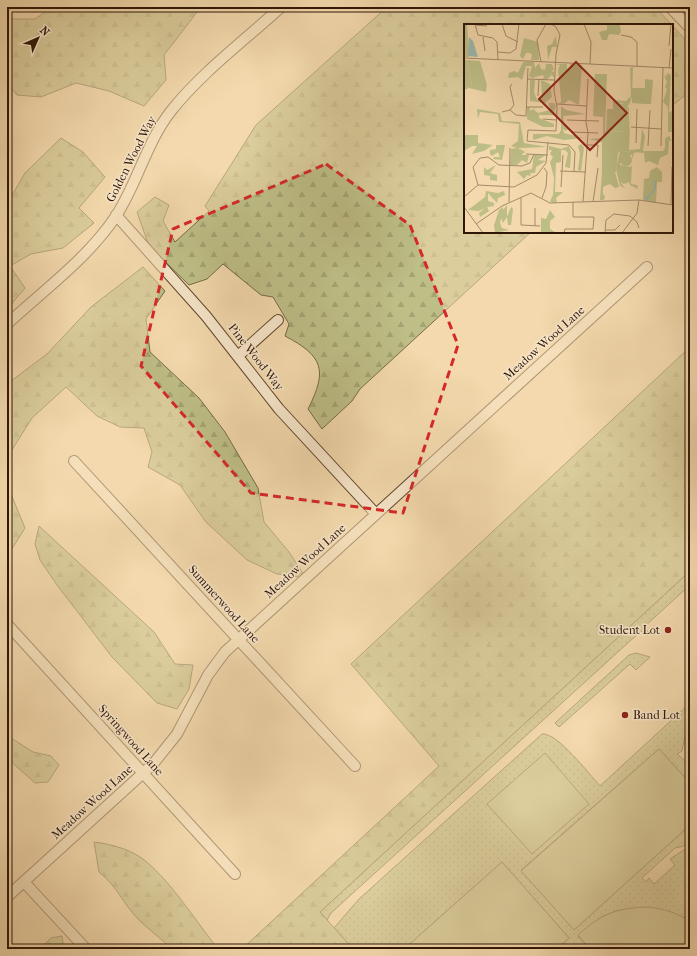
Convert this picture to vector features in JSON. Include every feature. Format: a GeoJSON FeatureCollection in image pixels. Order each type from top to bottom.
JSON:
{"type":"FeatureCollection","features":[{"type":"Feature","properties":{"kind":"street","name":"Golden Wood Way"},"geometry":{"type":"LineString","coordinates":[[7,324],[86,253],[116,215],[133,184],[149,146],[181,98],[281,7]]}},
{"type":"Feature","properties":{"kind":"street"},"geometry":{"type":"LineString","coordinates":[[670,7],[690,28]]}},
{"type":"Feature","properties":{"kind":"street","name":"Pine Wood Way"},"geometry":{"type":"LineString","coordinates":[[116,215],[184,290],[279,409],[376,514]]}},
{"type":"Feature","properties":{"kind":"street","name":"Meadow Wood Lane"},"geometry":{"type":"LineString","coordinates":[[7,897],[164,752],[177,734],[208,675],[219,659],[647,267]]}},
{"type":"Feature","properties":{"kind":"street"},"geometry":{"type":"LineString","coordinates":[[238,356],[278,320]]}},
{"type":"Feature","properties":{"kind":"street","name":"Summerwood Lane"},"geometry":{"type":"LineString","coordinates":[[74,461],[355,766]]}},
{"type":"Feature","properties":{"kind":"street","name":"Springwood Lane"},"geometry":{"type":"LineString","coordinates":[[7,624],[235,874]]}},
{"type":"Feature","properties":{"kind":"street"},"geometry":{"type":"LineString","coordinates":[[24,882],[86,949]]}},
{"type":"Feature","properties":{"kind":"highlighted area"},"geometry":{"type":"Polygon","coordinates":[[[326,164],[410,225],[458,345],[403,513],[251,493],[141,366],[173,229],[326,164]]]}},
{"type":"Feature","properties":{"kind":"green space"},"geometry":{"type":"Polygon","coordinates":[[[52,7],[201,7],[164,55],[166,80],[144,106],[109,91],[76,83],[41,97],[17,95],[7,83],[7,19],[35,19],[52,7]]]}},
{"type":"Feature","properties":{"kind":"green space"},"geometry":{"type":"Polygon","coordinates":[[[387,7],[574,7],[578,9],[593,10],[595,7],[655,7],[671,24],[464,24],[464,233],[530,233],[360,389],[352,401],[322,429],[308,409],[318,384],[320,374],[318,365],[307,350],[285,336],[289,324],[273,297],[261,295],[223,264],[207,279],[189,285],[149,246],[137,212],[155,197],[169,205],[163,221],[175,242],[209,211],[205,206],[256,125],[387,7]]]}},
{"type":"Feature","properties":{"kind":"green space"},"geometry":{"type":"Polygon","coordinates":[[[673,26],[690,45],[690,91],[673,105],[673,26]]]}},
{"type":"Feature","properties":{"kind":"green space"},"geometry":{"type":"Polygon","coordinates":[[[61,138],[83,152],[105,177],[79,208],[94,223],[63,248],[31,254],[10,266],[25,288],[9,307],[7,305],[7,204],[25,173],[61,138]]]}},
{"type":"Feature","properties":{"kind":"green space"},"geometry":{"type":"Polygon","coordinates":[[[143,267],[165,291],[146,319],[150,352],[199,398],[225,432],[258,488],[264,522],[289,552],[306,578],[277,574],[247,560],[206,522],[180,485],[148,467],[152,452],[144,428],[120,427],[97,416],[66,387],[32,418],[10,453],[11,494],[25,528],[10,552],[7,549],[7,384],[47,354],[91,307],[143,267]]]}},
{"type":"Feature","properties":{"kind":"green space"},"geometry":{"type":"Polygon","coordinates":[[[690,347],[690,571],[320,912],[353,949],[242,949],[439,766],[351,664],[690,347]]]}},
{"type":"Feature","properties":{"kind":"green space"},"geometry":{"type":"Polygon","coordinates":[[[39,526],[154,632],[175,664],[193,665],[189,689],[177,709],[157,703],[112,657],[57,585],[40,560],[35,544],[39,526]]]}},
{"type":"Feature","properties":{"kind":"green space"},"geometry":{"type":"Polygon","coordinates":[[[690,571],[690,585],[644,627],[649,633],[648,635],[641,631],[331,913],[327,920],[320,912],[690,571]]]}},
{"type":"Feature","properties":{"kind":"green space"},"geometry":{"type":"Polygon","coordinates":[[[636,653],[650,657],[636,670],[630,664],[559,727],[555,723],[629,655],[636,653]]]}},
{"type":"Feature","properties":{"kind":"green space"},"geometry":{"type":"Polygon","coordinates":[[[687,706],[690,706],[690,711],[682,751],[677,754],[690,765],[690,783],[659,749],[521,870],[574,930],[690,825],[690,839],[688,842],[684,846],[675,848],[642,878],[646,882],[649,878],[654,884],[675,865],[670,859],[690,846],[688,868],[690,922],[683,917],[639,909],[616,911],[604,916],[578,936],[590,949],[557,949],[569,938],[502,862],[404,949],[353,949],[334,928],[359,899],[542,734],[548,735],[564,746],[600,786],[687,706]]]}},
{"type":"Feature","properties":{"kind":"green space"},"geometry":{"type":"Polygon","coordinates":[[[7,733],[11,738],[33,752],[51,756],[59,765],[48,782],[35,783],[7,758],[7,733]]]}},
{"type":"Feature","properties":{"kind":"green space"},"geometry":{"type":"Polygon","coordinates":[[[659,749],[690,783],[690,825],[574,930],[521,871],[659,749]]]}},
{"type":"Feature","properties":{"kind":"green space"},"geometry":{"type":"Polygon","coordinates":[[[545,753],[589,804],[532,854],[487,804],[545,753]]]}},
{"type":"Feature","properties":{"kind":"green space"},"geometry":{"type":"Polygon","coordinates":[[[94,842],[124,849],[140,857],[150,865],[171,887],[218,949],[171,949],[139,920],[111,883],[99,872],[94,842]]]}},
{"type":"Feature","properties":{"kind":"green space"},"geometry":{"type":"Polygon","coordinates":[[[502,862],[569,938],[557,949],[404,949],[502,862]]]}},
{"type":"Feature","properties":{"kind":"green space"},"geometry":{"type":"Polygon","coordinates":[[[648,907],[670,912],[690,922],[690,949],[590,949],[578,935],[602,917],[627,909],[648,907]]]}},
{"type":"Feature","properties":{"kind":"green space"},"geometry":{"type":"Polygon","coordinates":[[[62,936],[64,949],[40,949],[51,938],[62,936]]]}},
{"type":"Feature","properties":{"kind":"place","name":"Student Lot"},"geometry":{"type":"Point","coordinates":[668,630]}},
{"type":"Feature","properties":{"kind":"place","name":"Band Lot"},"geometry":{"type":"Point","coordinates":[625,715]}}]}
